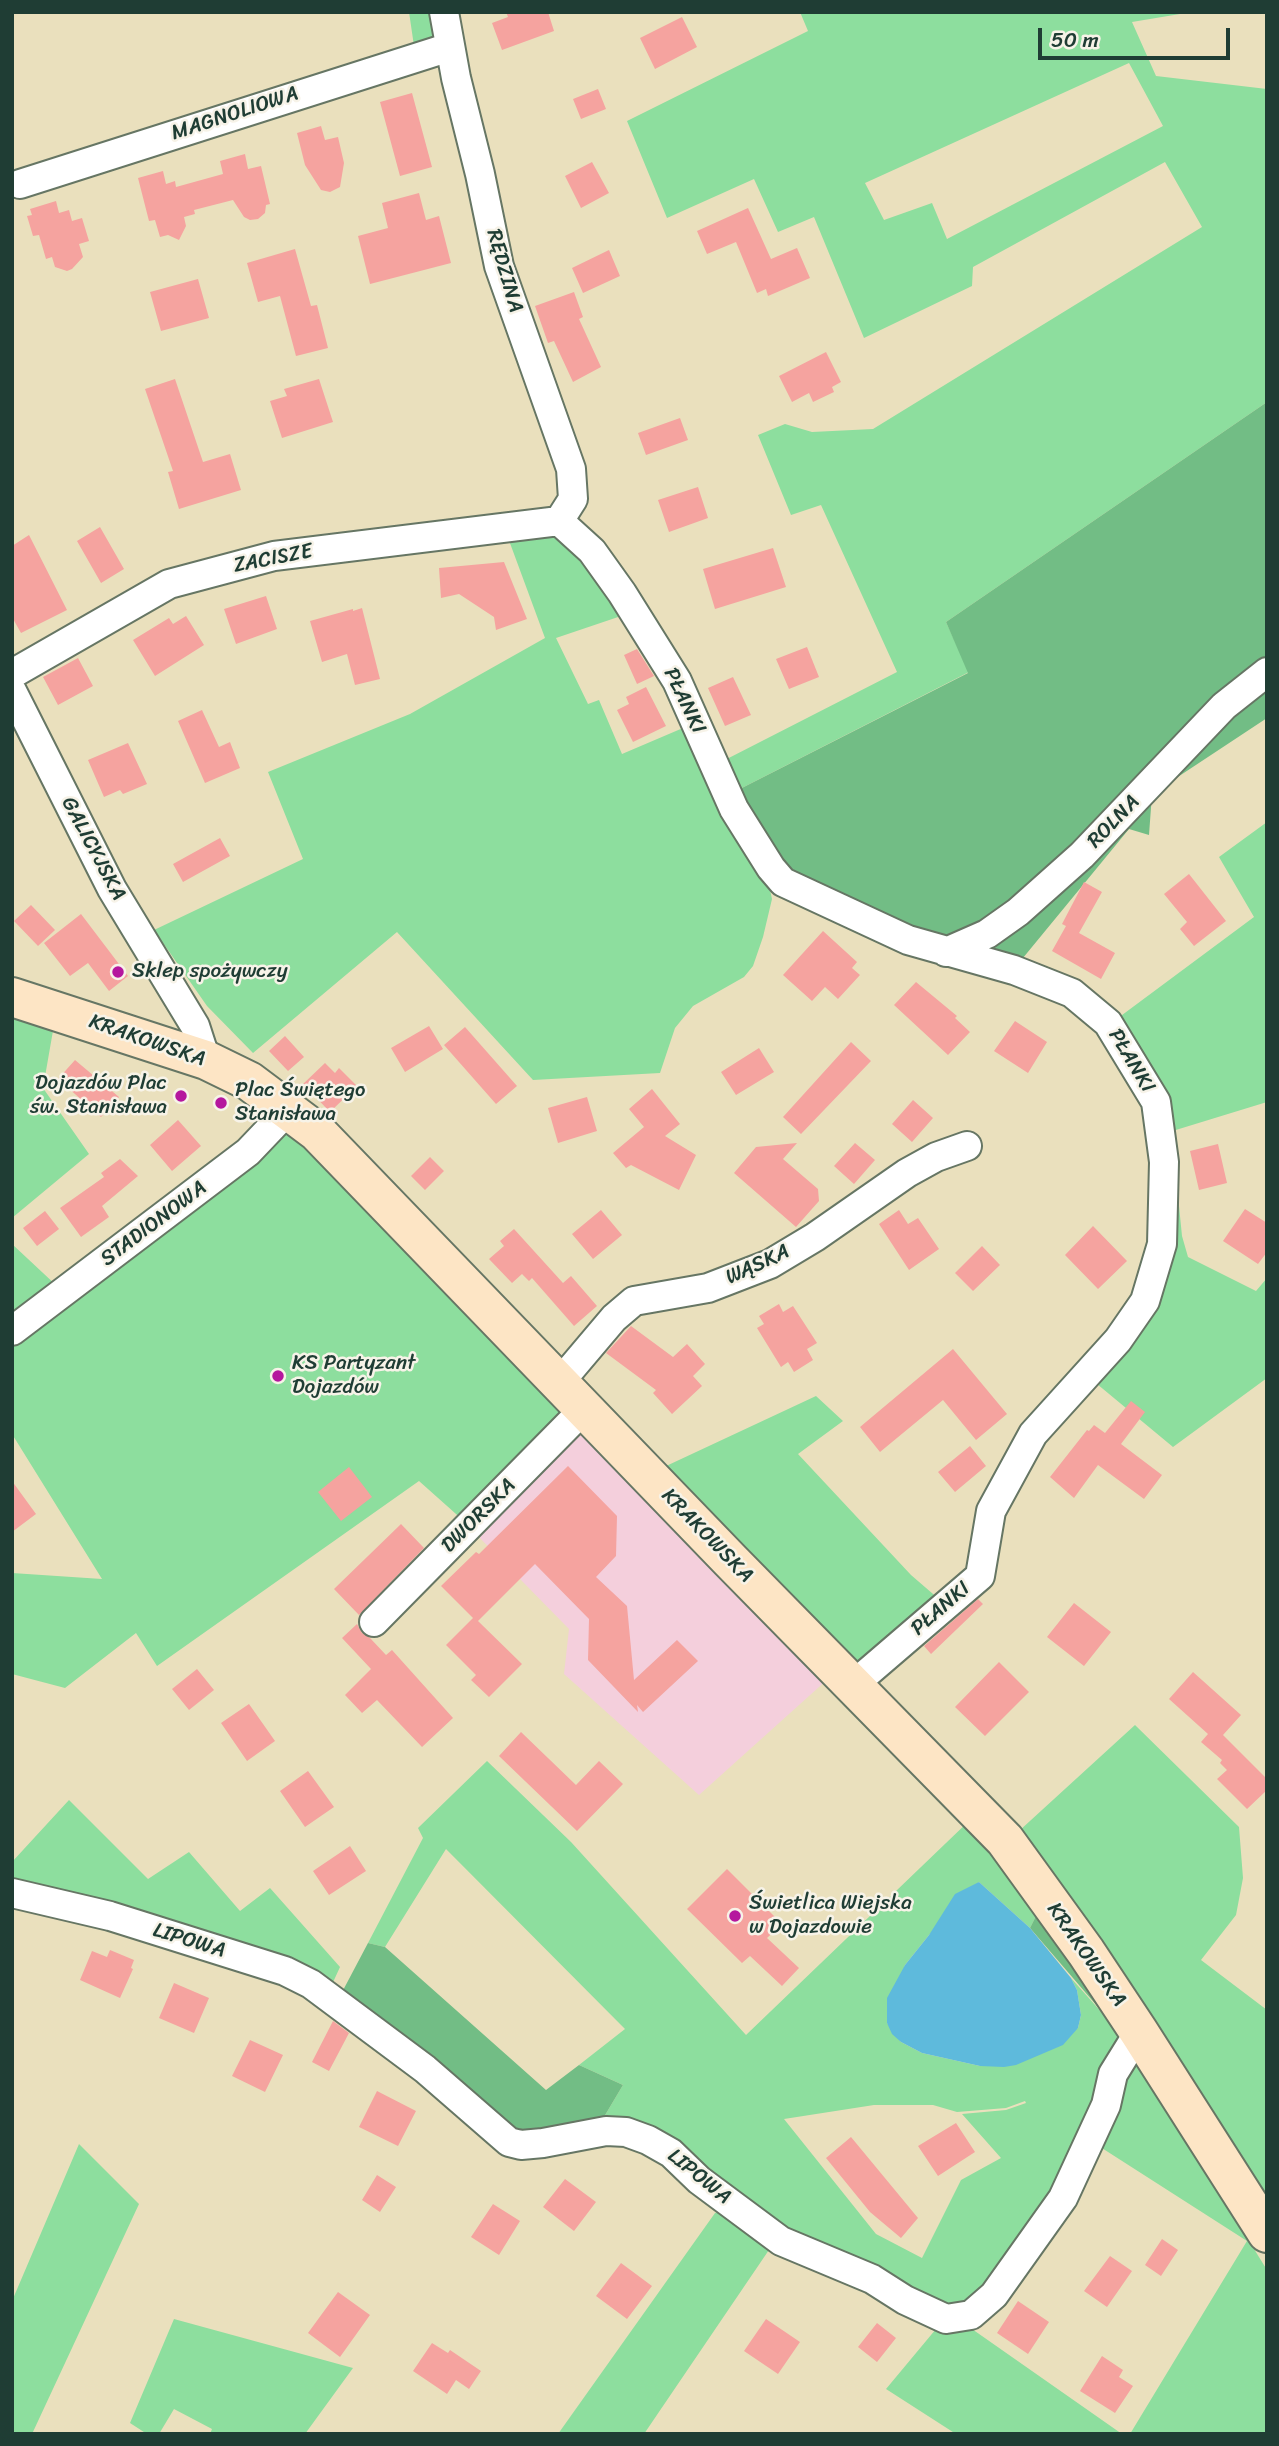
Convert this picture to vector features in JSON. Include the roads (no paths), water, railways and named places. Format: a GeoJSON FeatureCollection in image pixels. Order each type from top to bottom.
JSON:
{"type":"FeatureCollection","features":[{"type":"Feature","properties":{"kind":"street","name":"RĘDZINA"},"geometry":{"type":"LineString","coordinates":[[444,12],[499,265],[570,469],[573,499],[559,520]]}},
{"type":"Feature","properties":{"kind":"street","name":"MAGNOLIOWA"},"geometry":{"type":"LineString","coordinates":[[20,184],[450,47]]}},
{"type":"Feature","properties":{"kind":"street","name":"ZACISZE"},"geometry":{"type":"LineString","coordinates":[[12,674],[169,584],[274,556],[559,520]]}},
{"type":"Feature","properties":{"kind":"street","name":"PŁANKI"},"geometry":{"type":"LineString","coordinates":[[559,520],[592,551],[622,593],[677,681],[734,808],[771,868],[783,881],[908,940],[1014,970],[1072,993],[1108,1023],[1156,1102],[1164,1162],[1162,1244],[1145,1301],[1118,1340],[1033,1434],[991,1511],[980,1576],[853,1685]]}},
{"type":"Feature","properties":{"kind":"street","name":"ROLNA"},"geometry":{"type":"LineString","coordinates":[[946,952],[987,934],[1018,912],[1082,855],[1224,706],[1267,672]]}},
{"type":"Feature","properties":{"kind":"street","name":"GALICYJSKA"},"geometry":{"type":"LineString","coordinates":[[12,691],[112,889],[195,1026],[191,1055]]}},
{"type":"Feature","properties":{"kind":"street","name":"KRAKOWSKA"},"geometry":{"type":"LineString","coordinates":[[12,997],[191,1055],[249,1081],[317,1132],[1005,1840],[1086,1952],[1267,2233]]}},
{"type":"Feature","properties":{"kind":"street","name":"STADIONOWA"},"geometry":{"type":"LineString","coordinates":[[12,1331],[248,1152],[289,1109]]}},
{"type":"Feature","properties":{"kind":"street","name":"WĄSKA"},"geometry":{"type":"LineString","coordinates":[[572,1396],[614,1318],[634,1301],[708,1288],[769,1264],[814,1237],[907,1172],[936,1157],[967,1146]]}},
{"type":"Feature","properties":{"kind":"street","name":"DWORSKA"},"geometry":{"type":"LineString","coordinates":[[374,1622],[572,1396]]}},
{"type":"Feature","properties":{"kind":"street","name":"LIPOWA"},"geometry":{"type":"LineString","coordinates":[[12,1893],[110,1916],[285,1971],[311,1984],[425,2069],[509,2142],[522,2145],[543,2143],[606,2132],[626,2132],[648,2140],[671,2152],[699,2180],[781,2241],[872,2279],[926,2311],[946,2319],[971,2315],[994,2295],[1063,2198],[1106,2105],[1113,2074],[1139,2032]]}},
{"type":"Feature","properties":{"kind":"water"},"geometry":{"type":"Polygon","coordinates":[[[979,1882],[1030,1928],[1071,1978],[1077,1990],[1081,2015],[1078,2028],[1063,2045],[1016,2065],[980,2066],[922,2053],[901,2042],[892,2034],[887,2023],[887,1998],[905,1965],[929,1935],[955,1894],[979,1882]]]}},
{"type":"Feature","properties":{"kind":"place","name":"Sklep spożywczy"},"geometry":{"type":"Point","coordinates":[118,972]}},
{"type":"Feature","properties":{"kind":"place","name":"Dojazdów Plac św. Stanisława"},"geometry":{"type":"Point","coordinates":[181,1096]}},
{"type":"Feature","properties":{"kind":"place","name":"Plac Świętego Stanisława"},"geometry":{"type":"Point","coordinates":[221,1103]}},
{"type":"Feature","properties":{"kind":"place","name":"KS Partyzant Dojazdów"},"geometry":{"type":"Point","coordinates":[278,1376]}},
{"type":"Feature","properties":{"kind":"place","name":"Świetlica Wiejska w Dojazdowie"},"geometry":{"type":"Point","coordinates":[735,1916]}}]}
